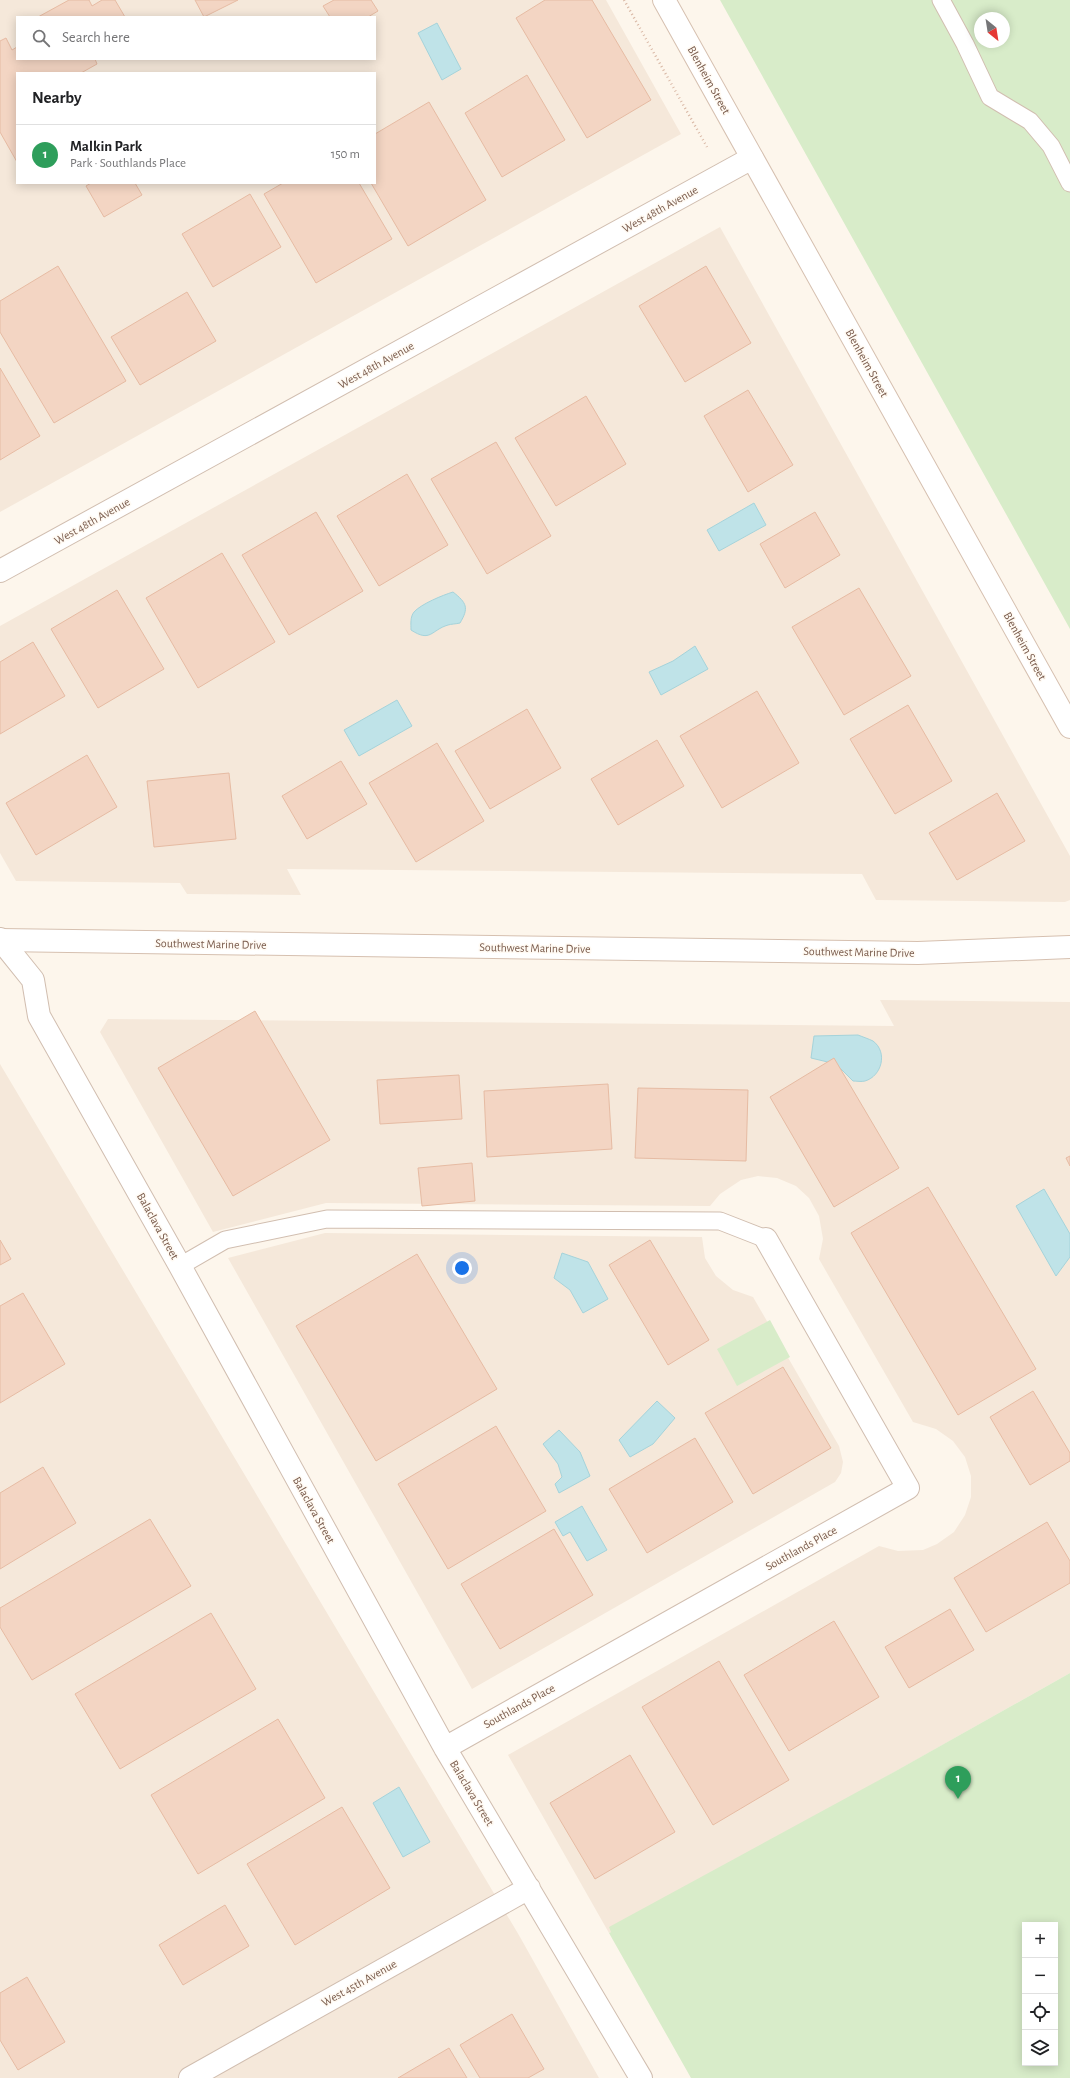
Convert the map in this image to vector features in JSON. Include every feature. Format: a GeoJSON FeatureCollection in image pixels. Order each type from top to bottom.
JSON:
{"type":"FeatureCollection","features":[{"type":"Feature","properties":{"kind":"street","name":"Blenheim Street"},"geometry":{"type":"LineString","coordinates":[[664,0],[1070,727]]}},
{"type":"Feature","properties":{"kind":"street","name":"West 48th Avenue"},"geometry":{"type":"LineString","coordinates":[[0,571],[752,158]]}},
{"type":"Feature","properties":{"kind":"street","name":"Southwest Marine Drive"},"geometry":{"type":"LineString","coordinates":[[0,940],[918,953],[1070,947]]}},
{"type":"Feature","properties":{"kind":"street","name":"Balaclava Street"},"geometry":{"type":"LineString","coordinates":[[0,940],[33,980],[39,1016],[180,1266],[444,1748],[641,2078]]}},
{"type":"Feature","properties":{"kind":"street","name":"Southlands Place"},"geometry":{"type":"LineString","coordinates":[[444,1748],[908,1488],[766,1239]]}},
{"type":"Feature","properties":{"kind":"street","name":"West 45th Avenue"},"geometry":{"type":"LineString","coordinates":[[190,2078],[528,1888]]}},
{"type":"Feature","properties":{"kind":"lane"},"geometry":{"type":"LineString","coordinates":[[941,0],[965,44],[990,97],[1030,121],[1051,146],[1070,183]]}},
{"type":"Feature","properties":{"kind":"lane"},"geometry":{"type":"LineString","coordinates":[[180,1266],[225,1240],[327,1219],[720,1221],[766,1239]]}},
{"type":"Feature","properties":{"kind":"path"},"geometry":{"type":"LineString","coordinates":[[624,0],[707,147]]}},
{"type":"Feature","properties":{"kind":"shaded area"},"geometry":{"type":"Polygon","coordinates":[[[0,0],[606,0],[681,134],[0,512],[0,0]]]}},
{"type":"Feature","properties":{"kind":"shaded area"},"geometry":{"type":"Polygon","coordinates":[[[720,227],[1070,856],[1070,900],[1065,902],[876,900],[862,874],[287,869],[301,895],[187,894],[180,883],[16,881],[0,853],[0,626],[720,227]]]}},
{"type":"Feature","properties":{"kind":"shaded area"},"geometry":{"type":"Polygon","coordinates":[[[880,1000],[1070,1002],[1070,1673],[609,1933],[508,1755],[879,1546],[898,1551],[923,1550],[937,1544],[954,1532],[965,1515],[971,1497],[971,1476],[965,1457],[953,1441],[936,1429],[913,1422],[819,1259],[823,1239],[819,1216],[809,1198],[796,1186],[777,1178],[758,1176],[741,1180],[720,1194],[710,1206],[326,1203],[213,1232],[100,1032],[108,1019],[894,1026],[880,1000]]]}},
{"type":"Feature","properties":{"kind":"shaded area"},"geometry":{"type":"Polygon","coordinates":[[[0,1064],[520,1937],[599,2078],[0,2078],[0,1064]]]}},
{"type":"Feature","properties":{"kind":"shaded area"},"geometry":{"type":"Polygon","coordinates":[[[325,1233],[702,1237],[705,1258],[716,1276],[733,1290],[753,1297],[839,1446],[843,1462],[841,1473],[835,1482],[472,1689],[228,1258],[325,1233]]]}},
{"type":"Feature","properties":{"kind":"green space"},"geometry":{"type":"Polygon","coordinates":[[[720,0],[1070,0],[1070,629],[720,0]]]}},
{"type":"Feature","properties":{"kind":"green space"},"geometry":{"type":"Polygon","coordinates":[[[770,1320],[790,1357],[737,1386],[717,1349],[770,1320]]]}},
{"type":"Feature","properties":{"kind":"green space"},"geometry":{"type":"Polygon","coordinates":[[[1070,1673],[1070,2078],[691,2078],[609,1933],[611,1932],[609,1927],[894,1772],[1070,1673]]]}},
{"type":"Feature","properties":{"kind":"water"},"geometry":{"type":"Polygon","coordinates":[[[437,23],[461,69],[442,80],[418,33],[437,23]]]}},
{"type":"Feature","properties":{"kind":"water"},"geometry":{"type":"Polygon","coordinates":[[[754,503],[766,525],[719,551],[707,530],[754,503]]]}},
{"type":"Feature","properties":{"kind":"water"},"geometry":{"type":"Polygon","coordinates":[[[453,592],[461,599],[465,606],[465,613],[460,623],[442,627],[427,635],[418,634],[411,630],[412,616],[417,609],[432,600],[453,592]]]}},
{"type":"Feature","properties":{"kind":"water"},"geometry":{"type":"Polygon","coordinates":[[[695,646],[708,669],[661,695],[649,672],[673,661],[695,646]]]}},
{"type":"Feature","properties":{"kind":"water"},"geometry":{"type":"Polygon","coordinates":[[[397,700],[412,726],[359,756],[344,730],[397,700]]]}},
{"type":"Feature","properties":{"kind":"water"},"geometry":{"type":"Polygon","coordinates":[[[858,1035],[873,1041],[878,1046],[882,1057],[879,1069],[871,1078],[864,1081],[853,1081],[836,1064],[811,1058],[814,1036],[858,1035]]]}},
{"type":"Feature","properties":{"kind":"water"},"geometry":{"type":"Polygon","coordinates":[[[1044,1189],[1070,1234],[1070,1257],[1056,1276],[1016,1206],[1044,1189]]]}},
{"type":"Feature","properties":{"kind":"water"},"geometry":{"type":"Polygon","coordinates":[[[562,1253],[588,1262],[608,1299],[583,1313],[570,1290],[554,1278],[562,1253]]]}},
{"type":"Feature","properties":{"kind":"water"},"geometry":{"type":"Polygon","coordinates":[[[657,1401],[675,1418],[653,1444],[630,1457],[619,1440],[657,1401]]]}},
{"type":"Feature","properties":{"kind":"water"},"geometry":{"type":"Polygon","coordinates":[[[559,1430],[580,1452],[590,1476],[559,1493],[555,1484],[562,1477],[558,1464],[543,1444],[559,1430]]]}},
{"type":"Feature","properties":{"kind":"water"},"geometry":{"type":"Polygon","coordinates":[[[582,1506],[607,1550],[587,1561],[570,1532],[563,1536],[555,1522],[582,1506]]]}},
{"type":"Feature","properties":{"kind":"water"},"geometry":{"type":"Polygon","coordinates":[[[399,1787],[430,1842],[403,1857],[373,1803],[399,1787]]]}},
{"type":"Feature","properties":{"kind":"building"},"geometry":{"type":"Polygon","coordinates":[[[69,0],[89,0],[92,6],[102,0],[115,0],[124,16],[40,16],[69,0]]]}},
{"type":"Feature","properties":{"kind":"building"},"geometry":{"type":"Polygon","coordinates":[[[195,0],[238,0],[206,16],[203,16],[195,0]]]}},
{"type":"Feature","properties":{"kind":"building"},"geometry":{"type":"Polygon","coordinates":[[[334,0],[371,0],[378,11],[370,16],[329,16],[323,6],[334,0]]]}},
{"type":"Feature","properties":{"kind":"building"},"geometry":{"type":"Polygon","coordinates":[[[545,0],[592,0],[651,100],[587,138],[516,18],[545,0]]]}},
{"type":"Feature","properties":{"kind":"building"},"geometry":{"type":"Polygon","coordinates":[[[6,38],[12,50],[16,48],[16,60],[95,60],[97,64],[83,72],[16,72],[16,160],[0,132],[0,41],[6,38]]]}},
{"type":"Feature","properties":{"kind":"building"},"geometry":{"type":"Polygon","coordinates":[[[527,75],[565,140],[502,177],[465,113],[527,75]]]}},
{"type":"Feature","properties":{"kind":"building"},"geometry":{"type":"Polygon","coordinates":[[[429,102],[486,200],[408,246],[372,184],[376,184],[376,133],[429,102]]]}},
{"type":"Feature","properties":{"kind":"building"},"geometry":{"type":"Polygon","coordinates":[[[89,184],[136,184],[142,195],[104,217],[86,186],[89,184]]]}},
{"type":"Feature","properties":{"kind":"building"},"geometry":{"type":"Polygon","coordinates":[[[281,184],[360,184],[392,239],[316,283],[264,194],[281,184]]]}},
{"type":"Feature","properties":{"kind":"building"},"geometry":{"type":"Polygon","coordinates":[[[250,194],[281,247],[213,287],[182,234],[250,194]]]}},
{"type":"Feature","properties":{"kind":"building"},"geometry":{"type":"Polygon","coordinates":[[[58,266],[126,381],[54,423],[0,332],[0,301],[58,266]]]}},
{"type":"Feature","properties":{"kind":"building"},"geometry":{"type":"Polygon","coordinates":[[[706,266],[751,343],[685,382],[639,306],[706,266]]]}},
{"type":"Feature","properties":{"kind":"building"},"geometry":{"type":"Polygon","coordinates":[[[187,292],[216,341],[140,385],[111,337],[187,292]]]}},
{"type":"Feature","properties":{"kind":"building"},"geometry":{"type":"Polygon","coordinates":[[[0,368],[40,436],[0,460],[0,368]]]}},
{"type":"Feature","properties":{"kind":"building"},"geometry":{"type":"Polygon","coordinates":[[[748,390],[793,465],[748,492],[704,416],[748,390]]]}},
{"type":"Feature","properties":{"kind":"building"},"geometry":{"type":"Polygon","coordinates":[[[586,396],[626,464],[556,506],[515,438],[586,396]]]}},
{"type":"Feature","properties":{"kind":"building"},"geometry":{"type":"Polygon","coordinates":[[[496,442],[551,536],[487,574],[431,479],[496,442]]]}},
{"type":"Feature","properties":{"kind":"building"},"geometry":{"type":"Polygon","coordinates":[[[407,474],[448,545],[379,586],[337,516],[407,474]]]}},
{"type":"Feature","properties":{"kind":"building"},"geometry":{"type":"Polygon","coordinates":[[[316,512],[363,591],[289,635],[242,555],[316,512]]]}},
{"type":"Feature","properties":{"kind":"building"},"geometry":{"type":"Polygon","coordinates":[[[815,512],[840,555],[785,588],[760,544],[815,512]]]}},
{"type":"Feature","properties":{"kind":"building"},"geometry":{"type":"Polygon","coordinates":[[[222,553],[275,642],[198,688],[146,598],[222,553]]]}},
{"type":"Feature","properties":{"kind":"building"},"geometry":{"type":"Polygon","coordinates":[[[859,588],[911,676],[844,715],[792,627],[859,588]]]}},
{"type":"Feature","properties":{"kind":"building"},"geometry":{"type":"Polygon","coordinates":[[[117,590],[164,669],[98,708],[51,629],[117,590]]]}},
{"type":"Feature","properties":{"kind":"building"},"geometry":{"type":"Polygon","coordinates":[[[33,642],[65,696],[0,734],[0,662],[33,642]]]}},
{"type":"Feature","properties":{"kind":"building"},"geometry":{"type":"Polygon","coordinates":[[[757,691],[799,763],[722,808],[680,736],[757,691]]]}},
{"type":"Feature","properties":{"kind":"building"},"geometry":{"type":"Polygon","coordinates":[[[908,705],[952,781],[895,814],[850,739],[908,705]]]}},
{"type":"Feature","properties":{"kind":"building"},"geometry":{"type":"Polygon","coordinates":[[[527,709],[561,768],[490,809],[455,751],[527,709]]]}},
{"type":"Feature","properties":{"kind":"building"},"geometry":{"type":"Polygon","coordinates":[[[657,740],[684,786],[618,825],[591,779],[657,740]]]}},
{"type":"Feature","properties":{"kind":"building"},"geometry":{"type":"Polygon","coordinates":[[[437,743],[484,821],[416,862],[369,783],[437,743]]]}},
{"type":"Feature","properties":{"kind":"building"},"geometry":{"type":"Polygon","coordinates":[[[87,755],[117,807],[36,855],[6,803],[87,755]]]}},
{"type":"Feature","properties":{"kind":"building"},"geometry":{"type":"Polygon","coordinates":[[[341,761],[367,804],[307,839],[282,796],[341,761]]]}},
{"type":"Feature","properties":{"kind":"building"},"geometry":{"type":"Polygon","coordinates":[[[229,773],[236,839],[154,847],[147,781],[229,773]]]}},
{"type":"Feature","properties":{"kind":"building"},"geometry":{"type":"Polygon","coordinates":[[[997,793],[1025,841],[957,880],[929,833],[997,793]]]}},
{"type":"Feature","properties":{"kind":"building"},"geometry":{"type":"Polygon","coordinates":[[[255,1011],[330,1140],[233,1196],[158,1068],[255,1011]]]}},
{"type":"Feature","properties":{"kind":"building"},"geometry":{"type":"Polygon","coordinates":[[[834,1058],[899,1168],[834,1207],[770,1097],[834,1058]]]}},
{"type":"Feature","properties":{"kind":"building"},"geometry":{"type":"Polygon","coordinates":[[[459,1075],[462,1119],[380,1124],[377,1080],[459,1075]]]}},
{"type":"Feature","properties":{"kind":"building"},"geometry":{"type":"Polygon","coordinates":[[[608,1084],[612,1149],[487,1157],[484,1091],[608,1084]]]}},
{"type":"Feature","properties":{"kind":"building"},"geometry":{"type":"Polygon","coordinates":[[[638,1088],[748,1090],[746,1161],[635,1158],[638,1088]]]}},
{"type":"Feature","properties":{"kind":"building"},"geometry":{"type":"Polygon","coordinates":[[[1070,1156],[1070,1166],[1066,1158],[1070,1156]]]}},
{"type":"Feature","properties":{"kind":"building"},"geometry":{"type":"Polygon","coordinates":[[[472,1163],[475,1201],[422,1206],[418,1168],[472,1163]]]}},
{"type":"Feature","properties":{"kind":"building"},"geometry":{"type":"Polygon","coordinates":[[[928,1187],[1036,1369],[958,1415],[851,1233],[928,1187]]]}},
{"type":"Feature","properties":{"kind":"building"},"geometry":{"type":"Polygon","coordinates":[[[0,1240],[11,1259],[0,1265],[0,1240]]]}},
{"type":"Feature","properties":{"kind":"building"},"geometry":{"type":"Polygon","coordinates":[[[650,1240],[709,1340],[668,1365],[609,1265],[650,1240]]]}},
{"type":"Feature","properties":{"kind":"building"},"geometry":{"type":"Polygon","coordinates":[[[417,1254],[497,1389],[376,1461],[296,1326],[417,1254]]]}},
{"type":"Feature","properties":{"kind":"building"},"geometry":{"type":"Polygon","coordinates":[[[23,1293],[65,1364],[0,1403],[0,1306],[23,1293]]]}},
{"type":"Feature","properties":{"kind":"building"},"geometry":{"type":"Polygon","coordinates":[[[783,1367],[831,1448],[753,1494],[705,1413],[783,1367]]]}},
{"type":"Feature","properties":{"kind":"building"},"geometry":{"type":"Polygon","coordinates":[[[1033,1391],[1070,1453],[1070,1461],[1030,1485],[990,1417],[1033,1391]]]}},
{"type":"Feature","properties":{"kind":"building"},"geometry":{"type":"Polygon","coordinates":[[[496,1426],[546,1511],[448,1569],[398,1484],[496,1426]]]}},
{"type":"Feature","properties":{"kind":"building"},"geometry":{"type":"Polygon","coordinates":[[[695,1438],[733,1502],[647,1553],[609,1489],[695,1438]]]}},
{"type":"Feature","properties":{"kind":"building"},"geometry":{"type":"Polygon","coordinates":[[[43,1467],[76,1523],[0,1569],[0,1493],[43,1467]]]}},
{"type":"Feature","properties":{"kind":"building"},"geometry":{"type":"Polygon","coordinates":[[[150,1519],[191,1586],[32,1680],[0,1627],[0,1608],[150,1519]]]}},
{"type":"Feature","properties":{"kind":"building"},"geometry":{"type":"Polygon","coordinates":[[[1047,1522],[1070,1561],[1070,1583],[986,1632],[954,1578],[1047,1522]]]}},
{"type":"Feature","properties":{"kind":"building"},"geometry":{"type":"Polygon","coordinates":[[[554,1529],[593,1595],[500,1649],[461,1584],[554,1529]]]}},
{"type":"Feature","properties":{"kind":"building"},"geometry":{"type":"Polygon","coordinates":[[[950,1609],[974,1650],[909,1688],[885,1647],[950,1609]]]}},
{"type":"Feature","properties":{"kind":"building"},"geometry":{"type":"Polygon","coordinates":[[[211,1613],[256,1689],[120,1769],[75,1694],[211,1613]]]}},
{"type":"Feature","properties":{"kind":"building"},"geometry":{"type":"Polygon","coordinates":[[[834,1621],[879,1697],[789,1751],[744,1675],[834,1621]]]}},
{"type":"Feature","properties":{"kind":"building"},"geometry":{"type":"Polygon","coordinates":[[[719,1661],[789,1780],[713,1825],[642,1707],[719,1661]]]}},
{"type":"Feature","properties":{"kind":"building"},"geometry":{"type":"Polygon","coordinates":[[[278,1719],[325,1798],[198,1874],[151,1795],[278,1719]]]}},
{"type":"Feature","properties":{"kind":"building"},"geometry":{"type":"Polygon","coordinates":[[[630,1755],[675,1832],[595,1879],[550,1803],[630,1755]]]}},
{"type":"Feature","properties":{"kind":"building"},"geometry":{"type":"Polygon","coordinates":[[[342,1807],[390,1888],[295,1945],[247,1864],[342,1807]]]}},
{"type":"Feature","properties":{"kind":"building"},"geometry":{"type":"Polygon","coordinates":[[[225,1905],[249,1946],[183,1985],[159,1945],[225,1905]]]}},
{"type":"Feature","properties":{"kind":"building"},"geometry":{"type":"Polygon","coordinates":[[[27,1977],[65,2042],[18,2070],[0,2040],[0,1993],[27,1977]]]}},
{"type":"Feature","properties":{"kind":"building"},"geometry":{"type":"Polygon","coordinates":[[[512,2014],[544,2069],[528,2078],[480,2078],[460,2045],[512,2014]]]}},
{"type":"Feature","properties":{"kind":"building"},"geometry":{"type":"Polygon","coordinates":[[[449,2048],[467,2078],[398,2078],[449,2048]]]}},
{"type":"Feature","properties":{"kind":"place","name":"Malkin Park"},"geometry":{"type":"Point","coordinates":[958,1799]}}]}
